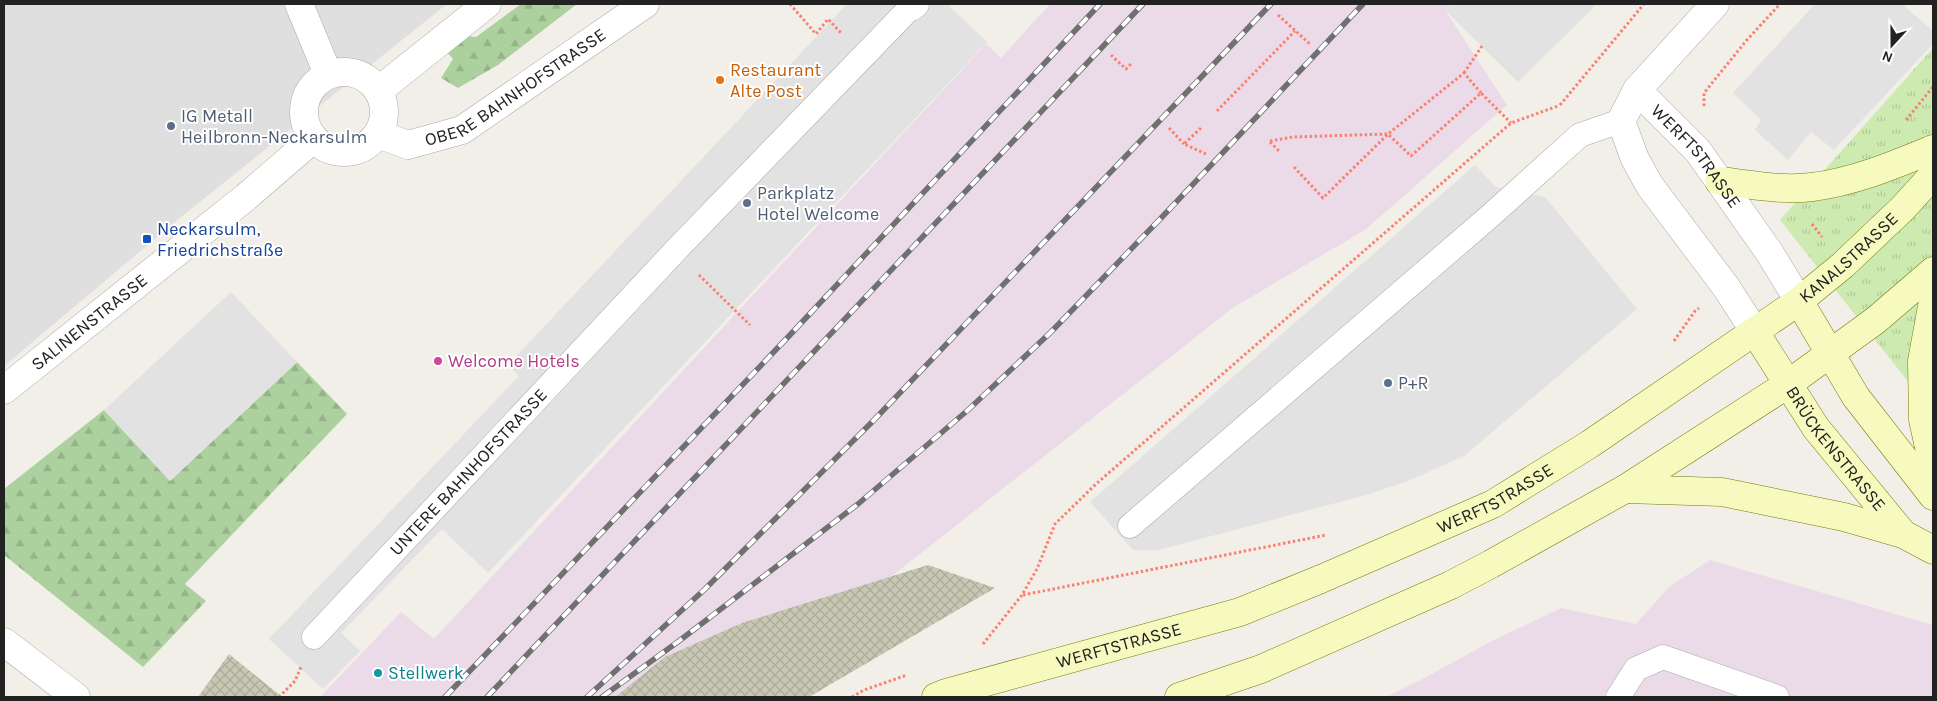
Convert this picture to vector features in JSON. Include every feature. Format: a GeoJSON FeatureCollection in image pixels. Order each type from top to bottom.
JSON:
{"type":"FeatureCollection","features":[{"type":"Feature","properties":{"kind":"main road"},"geometry":{"type":"LineString","coordinates":[[1719,181],[1790,188],[1812,187],[1867,175],[1933,149]]}},
{"type":"Feature","properties":{"kind":"main road","name":"KANALSTRASSE"},"geometry":{"type":"LineString","coordinates":[[1755,332],[1799,301],[1843,265],[1903,208],[1933,175]]}},
{"type":"Feature","properties":{"kind":"main road"},"geometry":{"type":"LineString","coordinates":[[1179,697],[1262,669],[1451,584],[1491,564],[1625,489],[1788,384],[1876,320],[1933,271]]}},
{"type":"Feature","properties":{"kind":"main road"},"geometry":{"type":"LineString","coordinates":[[1799,301],[1856,397],[1933,496]]}},
{"type":"Feature","properties":{"kind":"main road"},"geometry":{"type":"LineString","coordinates":[[1933,301],[1922,361],[1922,420],[1933,465]]}},
{"type":"Feature","properties":{"kind":"main road","name":"BRÜCKENSTRASSE"},"geometry":{"type":"LineString","coordinates":[[1755,332],[1816,428],[1903,534],[1933,550]]}},
{"type":"Feature","properties":{"kind":"main road","name":"WERFTSTRASSE"},"geometry":{"type":"LineString","coordinates":[[936,697],[1240,612],[1493,504],[1590,444],[1755,332]]}},
{"type":"Feature","properties":{"kind":"main road"},"geometry":{"type":"LineString","coordinates":[[1625,489],[1722,492],[1844,517],[1903,534]]}},
{"type":"Feature","properties":{"kind":"street"},"geometry":{"type":"LineString","coordinates":[[299,4],[328,74]]}},
{"type":"Feature","properties":{"kind":"street"},"geometry":{"type":"LineString","coordinates":[[378,90],[487,4]]}},
{"type":"Feature","properties":{"kind":"street","name":"OBERE BAHNHOFSTRASSE"},"geometry":{"type":"LineString","coordinates":[[378,134],[408,145],[462,130],[645,4]]}},
{"type":"Feature","properties":{"kind":"street","name":"WERFTSTRASSE"},"geometry":{"type":"LineString","coordinates":[[1715,4],[1637,90],[1621,121],[1635,159],[1650,186],[1726,287],[1755,332]]}},
{"type":"Feature","properties":{"kind":"street"},"geometry":{"type":"LineString","coordinates":[[347,72],[365,77],[378,90],[384,105],[384,120],[378,134],[364,147],[346,152],[328,149],[313,139],[304,122],[304,103],[313,86],[328,74],[347,72]]}},
{"type":"Feature","properties":{"kind":"street","name":"WERFTSTRASSE"},"geometry":{"type":"LineString","coordinates":[[1637,90],[1698,151],[1769,252],[1799,301]]}},
{"type":"Feature","properties":{"kind":"street","name":"SALINENSTRASSE"},"geometry":{"type":"LineString","coordinates":[[4,390],[246,197],[313,139]]}},
{"type":"Feature","properties":{"kind":"street"},"geometry":{"type":"LineString","coordinates":[[4,642],[76,697]]}},
{"type":"Feature","properties":{"kind":"lane","name":"UNTERE BAHNHOFSTRASSE"},"geometry":{"type":"LineString","coordinates":[[314,636],[675,251],[913,6]]}},
{"type":"Feature","properties":{"kind":"lane"},"geometry":{"type":"LineString","coordinates":[[1130,526],[1490,216],[1580,135],[1621,121]]}},
{"type":"Feature","properties":{"kind":"lane"},"geometry":{"type":"LineString","coordinates":[[1618,697],[1636,669],[1663,657],[1776,697]]}},
{"type":"Feature","properties":{"kind":"path"},"geometry":{"type":"LineString","coordinates":[[790,4],[816,34],[828,19]]}},
{"type":"Feature","properties":{"kind":"path"},"geometry":{"type":"LineString","coordinates":[[1560,106],[1644,4]]}},
{"type":"Feature","properties":{"kind":"path"},"geometry":{"type":"LineString","coordinates":[[1704,108],[1704,93],[1746,41],[1780,4]]}},
{"type":"Feature","properties":{"kind":"path"},"geometry":{"type":"LineString","coordinates":[[1278,15],[1311,45]]}},
{"type":"Feature","properties":{"kind":"path"},"geometry":{"type":"LineString","coordinates":[[1217,111],[1295,31]]}},
{"type":"Feature","properties":{"kind":"path"},"geometry":{"type":"LineString","coordinates":[[1294,167],[1323,198],[1388,134],[1464,73],[1482,46]]}},
{"type":"Feature","properties":{"kind":"path"},"geometry":{"type":"LineString","coordinates":[[1111,55],[1126,69],[1132,63]]}},
{"type":"Feature","properties":{"kind":"path"},"geometry":{"type":"LineString","coordinates":[[1464,73],[1511,123]]}},
{"type":"Feature","properties":{"kind":"path"},"geometry":{"type":"LineString","coordinates":[[1280,152],[1270,141],[1292,137],[1388,134],[1411,156],[1482,93]]}},
{"type":"Feature","properties":{"kind":"path"},"geometry":{"type":"LineString","coordinates":[[1169,128],[1184,144],[1206,154]]}},
{"type":"Feature","properties":{"kind":"path"},"geometry":{"type":"LineString","coordinates":[[1184,144],[1201,128]]}},
{"type":"Feature","properties":{"kind":"path"},"geometry":{"type":"LineString","coordinates":[[675,251],[750,325]]}},
{"type":"Feature","properties":{"kind":"path"},"geometry":{"type":"LineString","coordinates":[[1669,349],[1695,311]]}},
{"type":"Feature","properties":{"kind":"path"},"geometry":{"type":"LineString","coordinates":[[1022,595],[1327,535]]}},
{"type":"Feature","properties":{"kind":"shaded area"},"geometry":{"type":"Polygon","coordinates":[[[4,4],[447,4],[181,217],[4,366],[4,4]]]}},
{"type":"Feature","properties":{"kind":"shaded area","name":"Parkplatz Hotel Welcome"},"geometry":{"type":"Polygon","coordinates":[[[847,4],[947,4],[987,42],[488,573],[442,529],[341,633],[360,651],[323,689],[269,639],[519,376],[508,365],[847,4]]]}},
{"type":"Feature","properties":{"kind":"shaded area"},"geometry":{"type":"Polygon","coordinates":[[[1050,4],[1451,4],[1445,10],[1507,105],[1365,230],[1234,307],[738,697],[320,697],[401,612],[434,639],[986,44],[1001,58],[1050,4]]]}},
{"type":"Feature","properties":{"kind":"shaded area"},"geometry":{"type":"Polygon","coordinates":[[[1451,4],[1597,4],[1518,82],[1445,10],[1451,4]]]}},
{"type":"Feature","properties":{"kind":"shaded area"},"geometry":{"type":"Polygon","coordinates":[[[1815,4],[1902,4],[1933,31],[1933,44],[1834,150],[1811,132],[1788,160],[1755,130],[1761,120],[1733,93],[1815,4]]]}},
{"type":"Feature","properties":{"kind":"shaded area","name":"P+R"},"geometry":{"type":"Polygon","coordinates":[[[1475,165],[1496,187],[1545,197],[1637,309],[1464,456],[1408,481],[1366,495],[1159,550],[1133,550],[1090,502],[1475,165]]]}},
{"type":"Feature","properties":{"kind":"shaded area"},"geometry":{"type":"Polygon","coordinates":[[[231,292],[297,362],[170,481],[104,410],[231,292]]]}},
{"type":"Feature","properties":{"kind":"shaded area"},"geometry":{"type":"Polygon","coordinates":[[[1710,560],[1933,625],[1933,697],[1385,697],[1417,682],[1492,641],[1561,608],[1636,624],[1669,587],[1710,560]]]}},
{"type":"Feature","properties":{"kind":"shaded area"},"geometry":{"type":"Polygon","coordinates":[[[928,565],[995,588],[809,697],[615,697],[665,657],[742,623],[928,565]]]}},
{"type":"Feature","properties":{"kind":"shaded area"},"geometry":{"type":"Polygon","coordinates":[[[229,654],[282,697],[198,697],[229,654]]]}},
{"type":"Feature","properties":{"kind":"green space"},"geometry":{"type":"Polygon","coordinates":[[[521,4],[577,4],[498,65],[458,88],[441,78],[453,59],[444,49],[460,35],[476,37],[521,4]]]}},
{"type":"Feature","properties":{"kind":"green space"},"geometry":{"type":"Polygon","coordinates":[[[1933,48],[1933,413],[1780,220],[1933,48]]]}},
{"type":"Feature","properties":{"kind":"green space"},"geometry":{"type":"Polygon","coordinates":[[[297,362],[347,414],[185,584],[206,601],[143,667],[4,555],[4,489],[104,410],[170,481],[297,362]]]}},
{"type":"Feature","properties":{"kind":"railway"},"geometry":{"type":"LineString","coordinates":[[445,697],[789,336],[1100,4]]}},
{"type":"Feature","properties":{"kind":"railway"},"geometry":{"type":"LineString","coordinates":[[487,697],[1143,4]]}},
{"type":"Feature","properties":{"kind":"railway"},"geometry":{"type":"LineString","coordinates":[[587,697],[704,590],[874,420],[1271,4]]}},
{"type":"Feature","properties":{"kind":"railway"},"geometry":{"type":"LineString","coordinates":[[602,697],[679,641],[858,504],[968,410],[1051,332],[1363,4]]}},
{"type":"Feature","properties":{"kind":"place","name":"Restaurant Alte Post"},"geometry":{"type":"Point","coordinates":[720,80]}},
{"type":"Feature","properties":{"kind":"place","name":"IG Metall Heilbronn-Neckarsulm"},"geometry":{"type":"Point","coordinates":[171,126]}},
{"type":"Feature","properties":{"kind":"place","name":"Parkplatz Hotel Welcome"},"geometry":{"type":"Point","coordinates":[747,203]}},
{"type":"Feature","properties":{"kind":"place","name":"Neckarsulm, Friedrichstraße"},"geometry":{"type":"Point","coordinates":[147,239]}},
{"type":"Feature","properties":{"kind":"place","name":"Welcome Hotels"},"geometry":{"type":"Point","coordinates":[438,361]}},
{"type":"Feature","properties":{"kind":"place","name":"P+R"},"geometry":{"type":"Point","coordinates":[1388,383]}},
{"type":"Feature","properties":{"kind":"place","name":"Stellwerk"},"geometry":{"type":"Point","coordinates":[378,673]}}]}
